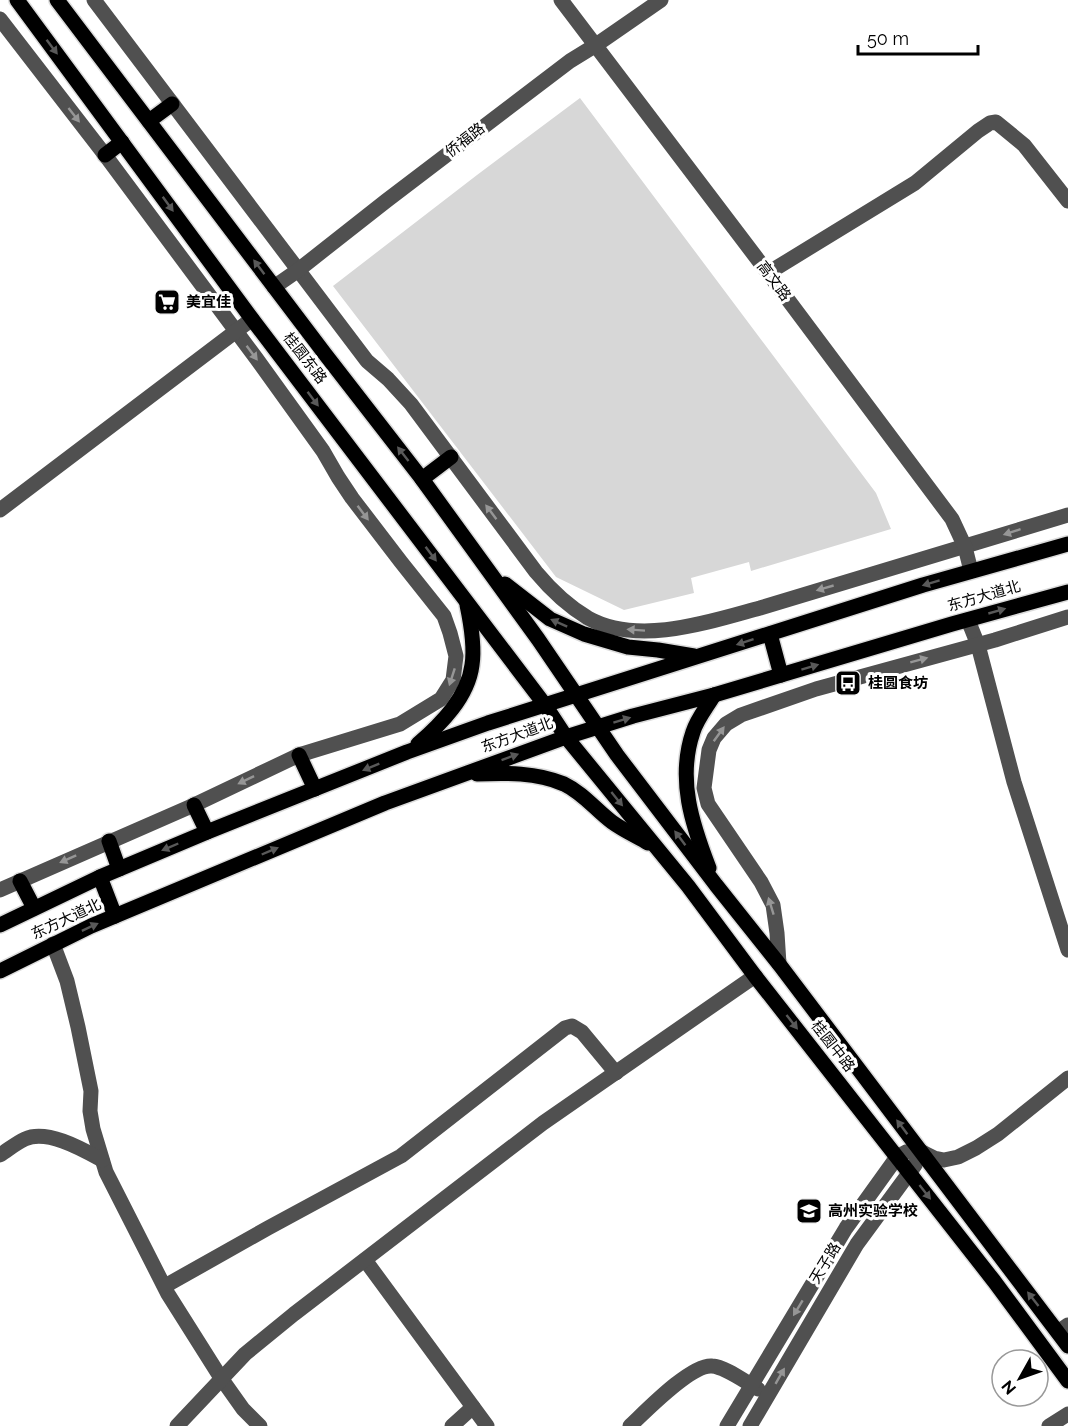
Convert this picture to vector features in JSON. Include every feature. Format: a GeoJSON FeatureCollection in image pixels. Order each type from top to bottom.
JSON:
{"type":"FeatureCollection","features":[{"type":"Feature","properties":{"kind":"main road","name":"桂圆东路"},"geometry":{"type":"LineString","coordinates":[[17,0],[252,319],[545,705],[566,737]]}},
{"type":"Feature","properties":{"kind":"main road","name":"桂圆东路"},"geometry":{"type":"LineString","coordinates":[[57,0],[422,479],[538,639],[575,695]]}},
{"type":"Feature","properties":{"kind":"main road"},"geometry":{"type":"LineString","coordinates":[[149,121],[172,104]]}},
{"type":"Feature","properties":{"kind":"main road"},"geometry":{"type":"LineString","coordinates":[[105,155],[122,142]]}},
{"type":"Feature","properties":{"kind":"main road"},"geometry":{"type":"LineString","coordinates":[[422,479],[451,457]]}},
{"type":"Feature","properties":{"kind":"main road","name":"东方大道北"},"geometry":{"type":"LineString","coordinates":[[0,925],[100,877],[207,832],[407,752],[488,723],[971,571],[1068,544]]}},
{"type":"Feature","properties":{"kind":"main road"},"geometry":{"type":"LineString","coordinates":[[488,569],[550,619],[584,634],[628,647],[697,657]]}},
{"type":"Feature","properties":{"kind":"main road","name":"东方大道北"},"geometry":{"type":"LineString","coordinates":[[0,971],[91,926],[385,803],[566,737],[1068,592]]}},
{"type":"Feature","properties":{"kind":"main road"},"geometry":{"type":"LineString","coordinates":[[407,752],[433,732],[465,690],[472,665],[472,637],[466,602]]}},
{"type":"Feature","properties":{"kind":"main road"},"geometry":{"type":"LineString","coordinates":[[770,634],[781,675]]}},
{"type":"Feature","properties":{"kind":"main road","name":"桂圆中路"},"geometry":{"type":"LineString","coordinates":[[575,695],[716,885],[779,964],[920,1151],[1063,1328],[1068,1346]]}},
{"type":"Feature","properties":{"kind":"main road"},"geometry":{"type":"LineString","coordinates":[[714,695],[693,730],[686,764],[686,794],[697,835],[716,885]]}},
{"type":"Feature","properties":{"kind":"main road","name":"桂圆中路"},"geometry":{"type":"LineString","coordinates":[[566,737],[688,886],[994,1281],[1068,1381]]}},
{"type":"Feature","properties":{"kind":"main road"},"geometry":{"type":"LineString","coordinates":[[299,754],[315,789]]}},
{"type":"Feature","properties":{"kind":"main road"},"geometry":{"type":"LineString","coordinates":[[462,775],[508,773],[537,776],[565,785],[582,796],[612,822],[658,849]]}},
{"type":"Feature","properties":{"kind":"main road"},"geometry":{"type":"LineString","coordinates":[[194,805],[207,832]]}},
{"type":"Feature","properties":{"kind":"main road"},"geometry":{"type":"LineString","coordinates":[[109,841],[119,869]]}},
{"type":"Feature","properties":{"kind":"main road"},"geometry":{"type":"LineString","coordinates":[[100,877],[115,916]]}},
{"type":"Feature","properties":{"kind":"main road"},"geometry":{"type":"LineString","coordinates":[[20,881],[34,908]]}},
{"type":"Feature","properties":{"kind":"street"},"geometry":{"type":"LineString","coordinates":[[94,0],[366,362],[388,379],[411,404],[554,593],[589,618],[617,629],[642,631],[677,628],[724,618],[1068,515]]}},
{"type":"Feature","properties":{"kind":"street","name":"高文路"},"geometry":{"type":"LineString","coordinates":[[561,0],[952,519],[971,571]]}},
{"type":"Feature","properties":{"kind":"street","name":"侨福路"},"geometry":{"type":"LineString","coordinates":[[274,287],[570,61],[661,0]]}},
{"type":"Feature","properties":{"kind":"street"},"geometry":{"type":"LineString","coordinates":[[0,19],[105,155],[323,451],[352,498],[444,616],[456,656],[453,680],[441,699],[400,724],[299,754],[194,805],[0,890]]}},
{"type":"Feature","properties":{"kind":"street"},"geometry":{"type":"LineString","coordinates":[[768,273],[915,183],[990,123],[996,122],[1024,145],[1068,201]]}},
{"type":"Feature","properties":{"kind":"street"},"geometry":{"type":"LineString","coordinates":[[0,510],[252,319]]}},
{"type":"Feature","properties":{"kind":"street"},"geometry":{"type":"LineString","coordinates":[[779,964],[773,905],[761,882],[708,804],[704,788],[709,750],[714,738],[726,724],[741,715],[816,689],[978,645],[1068,617]]}},
{"type":"Feature","properties":{"kind":"street"},"geometry":{"type":"LineString","coordinates":[[968,620],[978,645],[1014,782],[1068,950]]}},
{"type":"Feature","properties":{"kind":"street"},"geometry":{"type":"LineString","coordinates":[[53,945],[67,981],[78,1027],[91,1091],[90,1112],[93,1129],[106,1172],[165,1286],[221,1378],[243,1409],[260,1426]]}},
{"type":"Feature","properties":{"kind":"street"},"geometry":{"type":"LineString","coordinates":[[177,1426],[245,1354],[294,1314],[543,1123],[756,976]]}},
{"type":"Feature","properties":{"kind":"street"},"geometry":{"type":"LineString","coordinates":[[165,1286],[400,1156],[565,1028],[572,1026],[582,1032],[616,1073]]}},
{"type":"Feature","properties":{"kind":"street"},"geometry":{"type":"LineString","coordinates":[[897,1157],[906,1152],[920,1151],[944,1160],[958,1157],[998,1134],[1068,1078]]}},
{"type":"Feature","properties":{"kind":"street"},"geometry":{"type":"LineString","coordinates":[[0,1155],[26,1138],[42,1136],[82,1149],[102,1160]]}},
{"type":"Feature","properties":{"kind":"street","name":"天子路"},"geometry":{"type":"LineString","coordinates":[[750,1426],[857,1244],[918,1159],[920,1151]]}},
{"type":"Feature","properties":{"kind":"street","name":"天子路"},"geometry":{"type":"LineString","coordinates":[[727,1426],[846,1228],[897,1157]]}},
{"type":"Feature","properties":{"kind":"street"},"geometry":{"type":"LineString","coordinates":[[365,1260],[487,1426]]}},
{"type":"Feature","properties":{"kind":"street"},"geometry":{"type":"LineString","coordinates":[[630,1426],[676,1383],[705,1366],[725,1370],[768,1395]]}},
{"type":"Feature","properties":{"kind":"street"},"geometry":{"type":"LineString","coordinates":[[452,1426],[473,1407]]}},
{"type":"Feature","properties":{"kind":"street"},"geometry":{"type":"LineString","coordinates":[[1049,1426],[1068,1414]]}},
{"type":"Feature","properties":{"kind":"shaded area"},"geometry":{"type":"Polygon","coordinates":[[[580,98],[876,493],[891,529],[751,571],[749,562],[691,578],[694,593],[624,610],[556,577],[333,286],[580,98]]]}},
{"type":"Feature","properties":{"kind":"place","name":"美宜佳"},"geometry":{"type":"Point","coordinates":[167,302]}},
{"type":"Feature","properties":{"kind":"place","name":"桂圆食坊"},"geometry":{"type":"Point","coordinates":[848,683]}},
{"type":"Feature","properties":{"kind":"place","name":"高州实验学校"},"geometry":{"type":"Point","coordinates":[809,1211]}}]}
